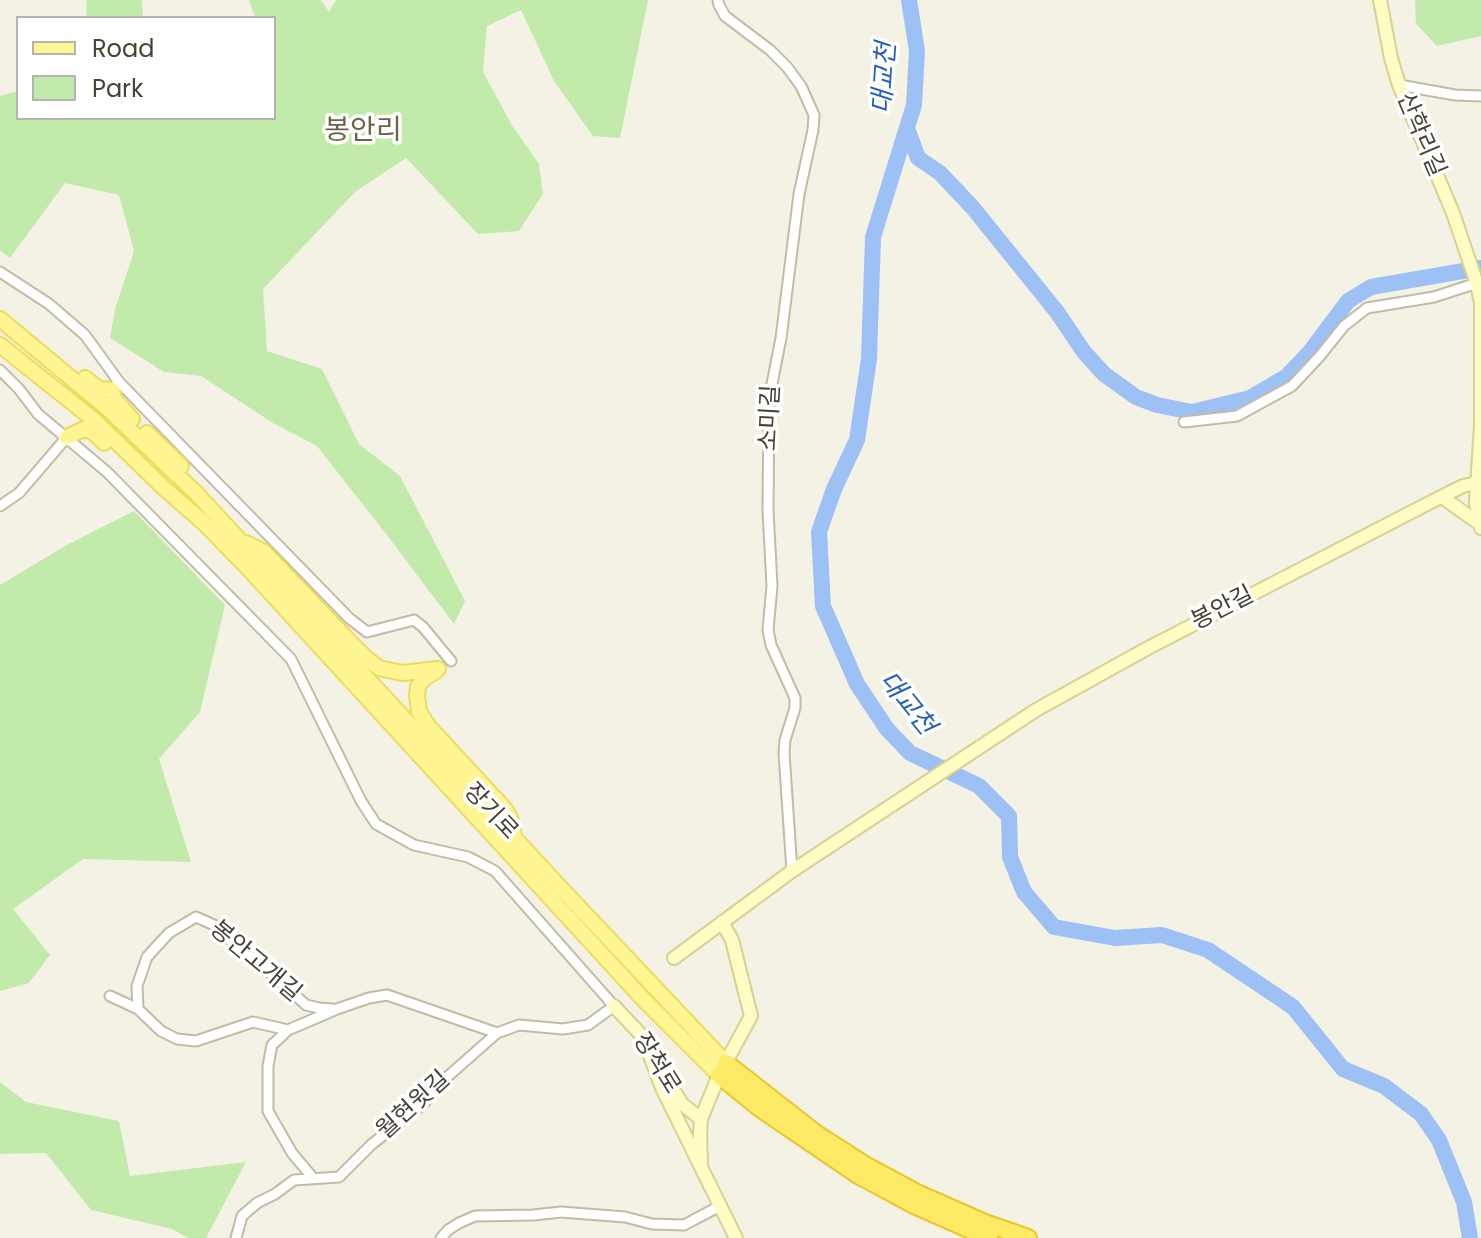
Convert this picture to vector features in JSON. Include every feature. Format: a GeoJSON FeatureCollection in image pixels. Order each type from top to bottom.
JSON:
{"type":"FeatureCollection","features":[{"type":"Feature","properties":{"kind":"highway","name":"장기로"},"geometry":{"type":"LineString","coordinates":[[723,1069],[761,1109],[858,1175],[914,1205],[989,1238]]}},
{"type":"Feature","properties":{"kind":"highway","name":"장기로"},"geometry":{"type":"LineString","coordinates":[[723,1069],[865,1165],[932,1200],[1028,1238]]}},
{"type":"Feature","properties":{"kind":"main road"},"geometry":{"type":"LineString","coordinates":[[0,308],[99,389],[116,386],[114,399],[185,471],[197,494]]}},
{"type":"Feature","properties":{"kind":"main road","name":"장기로"},"geometry":{"type":"LineString","coordinates":[[0,319],[107,408],[197,494],[723,1069]]}},
{"type":"Feature","properties":{"kind":"main road","name":"장기로"},"geometry":{"type":"LineString","coordinates":[[0,345],[94,420],[204,523],[644,1000],[723,1069]]}},
{"type":"Feature","properties":{"kind":"main road"},"geometry":{"type":"LineString","coordinates":[[34,371],[42,390],[74,416],[67,437]]}},
{"type":"Feature","properties":{"kind":"main road"},"geometry":{"type":"LineString","coordinates":[[67,437],[84,429],[93,432],[151,489],[165,489]]}},
{"type":"Feature","properties":{"kind":"main road"},"geometry":{"type":"LineString","coordinates":[[238,539],[264,552],[379,668],[402,673],[438,669],[422,680],[418,687],[419,712],[429,727],[505,809],[515,839]]}},
{"type":"Feature","properties":{"kind":"street","name":"소미길"},"geometry":{"type":"LineString","coordinates":[[718,0],[725,16],[787,67],[801,86],[814,115],[799,194],[788,297],[769,399],[768,510],[772,586],[768,630],[771,645],[795,698],[784,753],[792,871]]}},
{"type":"Feature","properties":{"kind":"street","name":"산학리길"},"geometry":{"type":"LineString","coordinates":[[1380,0],[1399,85],[1453,213],[1476,277],[1481,303],[1481,406],[1476,503],[1480,526]]}},
{"type":"Feature","properties":{"kind":"street"},"geometry":{"type":"LineString","coordinates":[[1399,85],[1455,95],[1481,96]]}},
{"type":"Feature","properties":{"kind":"street"},"geometry":{"type":"LineString","coordinates":[[0,272],[49,304],[85,335],[116,386],[349,618],[367,632],[414,620],[451,661]]}},
{"type":"Feature","properties":{"kind":"street"},"geometry":{"type":"LineString","coordinates":[[1184,422],[1237,416],[1292,386],[1344,326],[1367,308],[1434,297],[1476,277]]}},
{"type":"Feature","properties":{"kind":"street"},"geometry":{"type":"LineString","coordinates":[[0,370],[38,414],[107,472],[291,659],[361,801],[376,824],[414,845],[468,857],[495,871],[614,1006],[588,1025],[563,1029],[519,1025],[497,1033]]}},
{"type":"Feature","properties":{"kind":"street"},"geometry":{"type":"LineString","coordinates":[[0,506],[19,493],[67,437]]}},
{"type":"Feature","properties":{"kind":"street","name":"봉안길"},"geometry":{"type":"LineString","coordinates":[[792,871],[1036,710],[1106,670],[1463,486],[1477,483]]}},
{"type":"Feature","properties":{"kind":"street"},"geometry":{"type":"LineString","coordinates":[[1442,497],[1480,526]]}},
{"type":"Feature","properties":{"kind":"street"},"geometry":{"type":"LineString","coordinates":[[674,958],[792,871]]}},
{"type":"Feature","properties":{"kind":"street","name":"봉안고개길"},"geometry":{"type":"LineString","coordinates":[[138,1009],[137,986],[147,957],[169,933],[196,917],[214,925],[306,1005],[337,1009]]}},
{"type":"Feature","properties":{"kind":"street"},"geometry":{"type":"LineString","coordinates":[[701,1166],[701,1119],[751,1016],[732,940],[722,922]]}},
{"type":"Feature","properties":{"kind":"street","name":"봉안고개길"},"geometry":{"type":"LineString","coordinates":[[110,996],[138,1009],[161,1031],[177,1039],[196,1041],[253,1022],[288,1030],[337,1009],[387,995],[497,1033]]}},
{"type":"Feature","properties":{"kind":"street","name":"장척로"},"geometry":{"type":"LineString","coordinates":[[614,1006],[643,1037],[677,1098],[701,1119]]}},
{"type":"Feature","properties":{"kind":"street"},"geometry":{"type":"LineString","coordinates":[[288,1030],[272,1045],[268,1066],[268,1111],[292,1153],[313,1178]]}},
{"type":"Feature","properties":{"kind":"street","name":"월현윗길"},"geometry":{"type":"LineString","coordinates":[[236,1238],[242,1216],[294,1180],[339,1177],[372,1144],[422,1105],[446,1078],[497,1033]]}},
{"type":"Feature","properties":{"kind":"street"},"geometry":{"type":"LineString","coordinates":[[643,1037],[662,1088],[736,1238]]}},
{"type":"Feature","properties":{"kind":"street"},"geometry":{"type":"LineString","coordinates":[[441,1238],[448,1230],[475,1216],[561,1212],[684,1225],[720,1206]]}},
{"type":"Feature","properties":{"kind":"green space"},"geometry":{"type":"Polygon","coordinates":[[[87,0],[142,0],[143,16],[86,16],[87,0]]]}},
{"type":"Feature","properties":{"kind":"green space"},"geometry":{"type":"Polygon","coordinates":[[[249,0],[321,0],[329,12],[336,0],[648,0],[620,138],[593,136],[554,81],[521,10],[487,26],[483,72],[513,127],[539,164],[543,194],[519,231],[478,234],[406,158],[355,192],[263,289],[267,351],[322,369],[359,444],[400,476],[465,601],[454,624],[317,446],[273,423],[201,376],[164,372],[110,338],[115,309],[134,251],[119,195],[65,183],[10,258],[0,250],[0,96],[16,92],[16,120],[276,120],[276,16],[254,16],[249,0]]]}},
{"type":"Feature","properties":{"kind":"green space"},"geometry":{"type":"Polygon","coordinates":[[[1415,0],[1481,0],[1481,36],[1437,46],[1416,24],[1415,0]]]}},
{"type":"Feature","properties":{"kind":"green space"},"geometry":{"type":"Polygon","coordinates":[[[134,511],[225,605],[200,712],[159,759],[191,862],[83,859],[13,909],[50,955],[29,983],[0,991],[0,585],[65,546],[134,511]]]}},
{"type":"Feature","properties":{"kind":"green space"},"geometry":{"type":"Polygon","coordinates":[[[0,1082],[26,1102],[119,1121],[130,1176],[246,1162],[206,1238],[188,1238],[172,1229],[91,1210],[46,1153],[0,1154],[0,1082]]]}},
{"type":"Feature","properties":{"kind":"waterway","name":"대교천"},"geometry":{"type":"LineString","coordinates":[[909,0],[917,51],[914,105],[873,237],[869,359],[857,440],[834,489],[819,532],[823,606],[857,684],[887,729],[910,753],[979,786],[1009,816],[1010,857],[1024,892],[1054,927],[1115,938],[1162,935],[1208,950],[1293,1007],[1343,1069],[1384,1086],[1421,1114],[1439,1140],[1464,1202],[1470,1238]]}},
{"type":"Feature","properties":{"kind":"waterway"},"geometry":{"type":"LineString","coordinates":[[907,128],[918,158],[940,173],[973,208],[1057,312],[1084,352],[1104,374],[1136,397],[1157,405],[1192,412],[1250,398],[1286,377],[1309,353],[1348,301],[1371,287],[1481,268]]}},
{"type":"Feature","properties":{"kind":"district","name":"봉안리"},"geometry":{"type":"Point","coordinates":[363,132]}}]}
